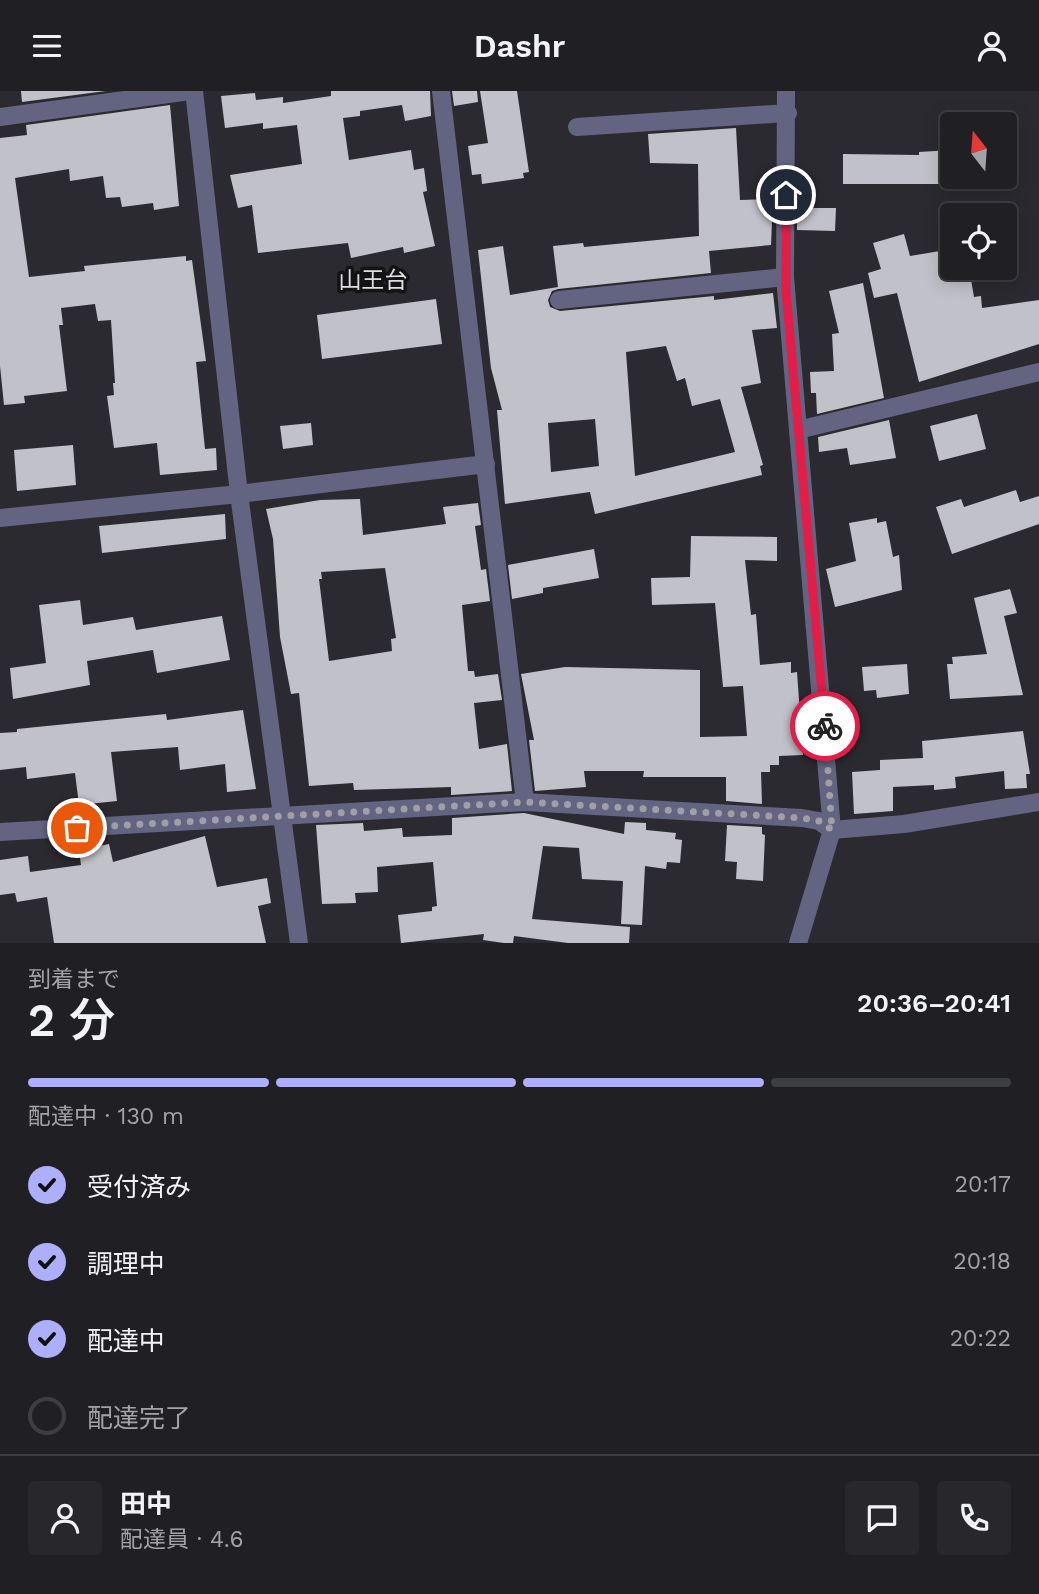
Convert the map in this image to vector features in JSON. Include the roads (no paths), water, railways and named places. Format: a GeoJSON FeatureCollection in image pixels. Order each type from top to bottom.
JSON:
{"type":"FeatureCollection","features":[{"type":"Feature","properties":{"kind":"street"},"geometry":{"type":"LineString","coordinates":[[0,117],[192,91],[239,494],[299,943]]}},
{"type":"Feature","properties":{"kind":"street"},"geometry":{"type":"LineString","coordinates":[[441,91],[525,802]]}},
{"type":"Feature","properties":{"kind":"street"},"geometry":{"type":"LineString","coordinates":[[786,91],[788,113],[785,277],[832,830],[798,943]]}},
{"type":"Feature","properties":{"kind":"street"},"geometry":{"type":"LineString","coordinates":[[577,127],[788,113]]}},
{"type":"Feature","properties":{"kind":"street"},"geometry":{"type":"LineString","coordinates":[[559,300],[785,277]]}},
{"type":"Feature","properties":{"kind":"street"},"geometry":{"type":"LineString","coordinates":[[799,429],[1039,372]]}},
{"type":"Feature","properties":{"kind":"street"},"geometry":{"type":"LineString","coordinates":[[0,518],[239,494],[486,464]]}},
{"type":"Feature","properties":{"kind":"street"},"geometry":{"type":"LineString","coordinates":[[0,832],[525,802],[803,818],[819,821],[832,830],[904,824],[1039,802]]}},
{"type":"Feature","properties":{"kind":"district","name":"山王台"},"geometry":{"type":"Point","coordinates":[373,280]}}]}
